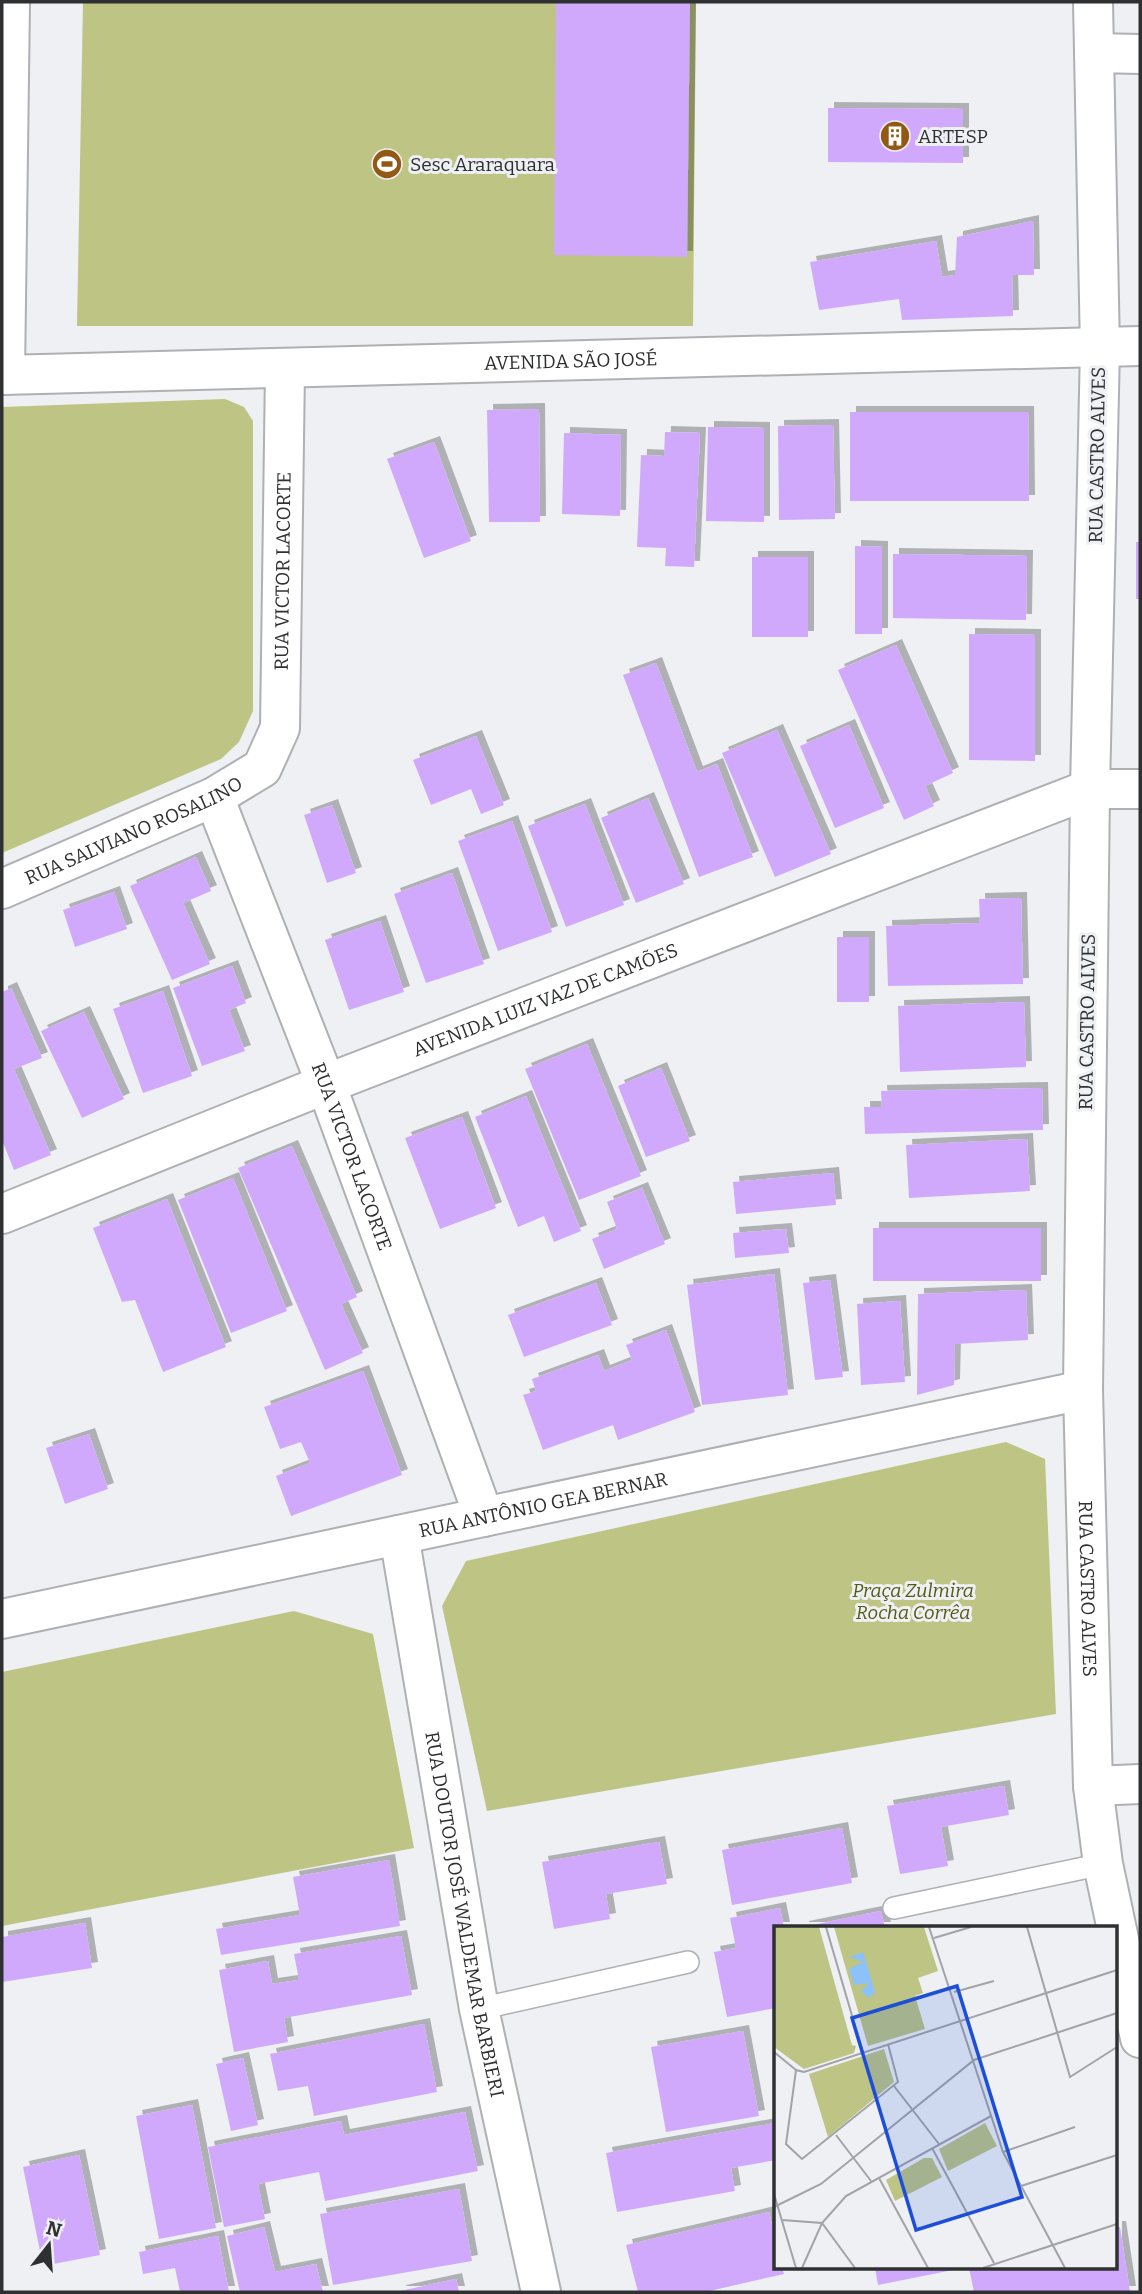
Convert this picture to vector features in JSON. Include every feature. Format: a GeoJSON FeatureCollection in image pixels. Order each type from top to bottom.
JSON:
{"type":"FeatureCollection","features":[{"type":"Feature","properties":{"kind":"street"},"geometry":{"type":"LineString","coordinates":[[3,375],[10,2]]}},
{"type":"Feature","properties":{"kind":"street","name":"RUA CASTRO ALVES"},"geometry":{"type":"LineString","coordinates":[[1093,2],[1100,349],[1090,789],[1083,1390],[1093,1786],[1103,1864],[1116,1926]]}},
{"type":"Feature","properties":{"kind":"street"},"geometry":{"type":"LineString","coordinates":[[1094,53],[1140,54]]}},
{"type":"Feature","properties":{"kind":"street","name":"AVENIDA SÃO JOSÉ"},"geometry":{"type":"LineString","coordinates":[[3,375],[1140,346]]}},
{"type":"Feature","properties":{"kind":"street","name":"RUA VICTOR LACORTE"},"geometry":{"type":"LineString","coordinates":[[262,768],[280,728],[285,369]]}},
{"type":"Feature","properties":{"kind":"street","name":"RUA SALVIANO ROSALINO"},"geometry":{"type":"LineString","coordinates":[[2,889],[214,797],[262,768]]}},
{"type":"Feature","properties":{"kind":"street"},"geometry":{"type":"LineString","coordinates":[[1090,789],[1140,789]]}},
{"type":"Feature","properties":{"kind":"street","name":"AVENIDA LUIZ VAZ DE CAMÕES"},"geometry":{"type":"LineString","coordinates":[[2,1214],[326,1084],[1090,789]]}},
{"type":"Feature","properties":{"kind":"street","name":"RUA VICTOR LACORTE"},"geometry":{"type":"LineString","coordinates":[[214,797],[326,1084],[484,1517]]}},
{"type":"Feature","properties":{"kind":"street","name":"RUA ANTÔNIO GEA BERNAR"},"geometry":{"type":"LineString","coordinates":[[2,1619],[1083,1390]]}},
{"type":"Feature","properties":{"kind":"street","name":"RUA DOUTOR JOSÉ WALDEMAR BARBIERI"},"geometry":{"type":"LineString","coordinates":[[399,1535],[479,2009],[541,2292]]}},
{"type":"Feature","properties":{"kind":"street"},"geometry":{"type":"LineString","coordinates":[[1093,1786],[1140,1784]]}},
{"type":"Feature","properties":{"kind":"street","name":"RUA CASTRO ALVES"},"geometry":{"type":"LineString","coordinates":[[1118,1935],[1140,2038]]}},
{"type":"Feature","properties":{"kind":"lane"},"geometry":{"type":"LineString","coordinates":[[894,1908],[1103,1864]]}},
{"type":"Feature","properties":{"kind":"lane"},"geometry":{"type":"LineString","coordinates":[[479,2009],[688,1962]]}},
{"type":"Feature","properties":{"kind":"green space","name":"Sesc Araraquara"},"geometry":{"type":"Polygon","coordinates":[[[83,2],[696,2],[693,326],[77,326],[83,2]]]}},
{"type":"Feature","properties":{"kind":"green space"},"geometry":{"type":"Polygon","coordinates":[[[225,399],[244,407],[253,421],[253,711],[239,742],[221,759],[2,853],[2,407],[225,399]]]}},
{"type":"Feature","properties":{"kind":"green space","name":"Praça Zulmira Rocha Corrêa"},"geometry":{"type":"Polygon","coordinates":[[[1006,1442],[1045,1459],[1056,1714],[487,1811],[442,1606],[466,1561],[1006,1442]]]}},
{"type":"Feature","properties":{"kind":"green space"},"geometry":{"type":"Polygon","coordinates":[[[294,1611],[373,1634],[414,1848],[2,1926],[2,1672],[294,1611]]]}},
{"type":"Feature","properties":{"kind":"building"},"geometry":{"type":"Polygon","coordinates":[[[556,2],[690,2],[687,257],[554,255],[556,2]]]}},
{"type":"Feature","properties":{"kind":"building","name":"ARTESP"},"geometry":{"type":"Polygon","coordinates":[[[828,108],[963,109],[963,163],[828,162],[828,108]]]}},
{"type":"Feature","properties":{"kind":"building"},"geometry":{"type":"Polygon","coordinates":[[[1033,221],[1034,275],[1012,275],[1013,316],[902,320],[899,299],[819,310],[810,262],[936,241],[942,277],[955,275],[957,237],[1033,221]]]}},
{"type":"Feature","properties":{"kind":"building"},"geometry":{"type":"Polygon","coordinates":[[[539,409],[540,522],[489,522],[487,410],[539,409]]]}},
{"type":"Feature","properties":{"kind":"building"},"geometry":{"type":"Polygon","coordinates":[[[850,412],[1028,412],[1029,501],[850,501],[850,412]]]}},
{"type":"Feature","properties":{"kind":"building"},"geometry":{"type":"Polygon","coordinates":[[[833,425],[835,519],[779,520],[778,426],[833,425]]]}},
{"type":"Feature","properties":{"kind":"building"},"geometry":{"type":"Polygon","coordinates":[[[708,427],[764,428],[764,522],[706,521],[708,427]]]}},
{"type":"Feature","properties":{"kind":"building"},"geometry":{"type":"Polygon","coordinates":[[[665,432],[700,433],[694,567],[665,566],[666,548],[637,547],[641,455],[664,456],[665,432]]]}},
{"type":"Feature","properties":{"kind":"building"},"geometry":{"type":"Polygon","coordinates":[[[564,433],[621,435],[620,516],[562,514],[564,433]]]}},
{"type":"Feature","properties":{"kind":"building"},"geometry":{"type":"Polygon","coordinates":[[[434,442],[471,541],[424,558],[387,459],[434,442]]]}},
{"type":"Feature","properties":{"kind":"building"},"geometry":{"type":"Polygon","coordinates":[[[1136,542],[1140,542],[1140,599],[1136,599],[1136,542]]]}},
{"type":"Feature","properties":{"kind":"building"},"geometry":{"type":"Polygon","coordinates":[[[855,546],[882,547],[882,634],[855,634],[855,546]]]}},
{"type":"Feature","properties":{"kind":"building"},"geometry":{"type":"Polygon","coordinates":[[[893,554],[1027,556],[1026,620],[893,618],[893,554]]]}},
{"type":"Feature","properties":{"kind":"building"},"geometry":{"type":"Polygon","coordinates":[[[752,557],[808,557],[808,637],[752,637],[752,557]]]}},
{"type":"Feature","properties":{"kind":"building"},"geometry":{"type":"Polygon","coordinates":[[[969,634],[1035,635],[1035,761],[969,760],[969,634]]]}},
{"type":"Feature","properties":{"kind":"building"},"geometry":{"type":"Polygon","coordinates":[[[896,645],[953,773],[925,786],[934,806],[904,820],[838,670],[896,645]]]}},
{"type":"Feature","properties":{"kind":"building"},"geometry":{"type":"Polygon","coordinates":[[[656,663],[697,772],[717,764],[753,857],[699,877],[623,675],[656,663]]]}},
{"type":"Feature","properties":{"kind":"building"},"geometry":{"type":"Polygon","coordinates":[[[849,725],[884,808],[835,828],[800,746],[849,725]]]}},
{"type":"Feature","properties":{"kind":"building"},"geometry":{"type":"Polygon","coordinates":[[[777,730],[831,854],[775,877],[722,753],[777,730]]]}},
{"type":"Feature","properties":{"kind":"building"},"geometry":{"type":"Polygon","coordinates":[[[476,736],[504,805],[481,814],[471,789],[431,805],[413,760],[476,736]]]}},
{"type":"Feature","properties":{"kind":"building"},"geometry":{"type":"Polygon","coordinates":[[[648,798],[684,884],[636,903],[601,818],[648,798]]]}},
{"type":"Feature","properties":{"kind":"building"},"geometry":{"type":"Polygon","coordinates":[[[585,804],[624,905],[566,927],[528,826],[585,804]]]}},
{"type":"Feature","properties":{"kind":"building"},"geometry":{"type":"Polygon","coordinates":[[[332,805],[356,873],[327,883],[304,815],[332,805]]]}},
{"type":"Feature","properties":{"kind":"building"},"geometry":{"type":"Polygon","coordinates":[[[512,821],[552,932],[498,951],[458,841],[512,821]]]}},
{"type":"Feature","properties":{"kind":"building"},"geometry":{"type":"Polygon","coordinates":[[[196,857],[211,891],[183,903],[210,964],[172,980],[130,886],[196,857]]]}},
{"type":"Feature","properties":{"kind":"building"},"geometry":{"type":"Polygon","coordinates":[[[452,873],[484,964],[426,983],[394,894],[452,873]]]}},
{"type":"Feature","properties":{"kind":"building"},"geometry":{"type":"Polygon","coordinates":[[[114,892],[127,929],[75,947],[63,910],[114,892]]]}},
{"type":"Feature","properties":{"kind":"building"},"geometry":{"type":"Polygon","coordinates":[[[1021,898],[1023,984],[888,986],[886,926],[980,923],[979,899],[1021,898]]]}},
{"type":"Feature","properties":{"kind":"building"},"geometry":{"type":"Polygon","coordinates":[[[380,921],[404,992],[349,1010],[325,940],[380,921]]]}},
{"type":"Feature","properties":{"kind":"building"},"geometry":{"type":"Polygon","coordinates":[[[837,937],[869,937],[869,1002],[837,1002],[837,937]]]}},
{"type":"Feature","properties":{"kind":"building"},"geometry":{"type":"Polygon","coordinates":[[[232,966],[246,1003],[229,1010],[245,1051],[202,1066],[173,988],[232,966]]]}},
{"type":"Feature","properties":{"kind":"building"},"geometry":{"type":"Polygon","coordinates":[[[11,988],[42,1058],[14,1069],[51,1155],[14,1170],[2,1140],[2,992],[11,988]]]}},
{"type":"Feature","properties":{"kind":"building"},"geometry":{"type":"Polygon","coordinates":[[[163,991],[192,1076],[143,1093],[113,1009],[163,991]]]}},
{"type":"Feature","properties":{"kind":"building"},"geometry":{"type":"Polygon","coordinates":[[[1024,1002],[1026,1067],[900,1072],[898,1006],[1024,1002]]]}},
{"type":"Feature","properties":{"kind":"building"},"geometry":{"type":"Polygon","coordinates":[[[84,1012],[124,1099],[82,1118],[41,1031],[84,1012]]]}},
{"type":"Feature","properties":{"kind":"building"},"geometry":{"type":"Polygon","coordinates":[[[587,1044],[641,1176],[579,1200],[525,1069],[587,1044]]]}},
{"type":"Feature","properties":{"kind":"building"},"geometry":{"type":"Polygon","coordinates":[[[661,1068],[690,1141],[646,1157],[618,1086],[661,1068]]]}},
{"type":"Feature","properties":{"kind":"building"},"geometry":{"type":"Polygon","coordinates":[[[1042,1088],[1043,1130],[865,1134],[864,1107],[882,1107],[881,1091],[1042,1088]]]}},
{"type":"Feature","properties":{"kind":"building"},"geometry":{"type":"Polygon","coordinates":[[[526,1096],[581,1231],[554,1242],[544,1216],[518,1227],[475,1117],[526,1096]]]}},
{"type":"Feature","properties":{"kind":"building"},"geometry":{"type":"Polygon","coordinates":[[[462,1117],[496,1208],[440,1229],[405,1138],[462,1117]]]}},
{"type":"Feature","properties":{"kind":"building"},"geometry":{"type":"Polygon","coordinates":[[[1027,1139],[1030,1191],[909,1198],[906,1145],[1027,1139]]]}},
{"type":"Feature","properties":{"kind":"building"},"geometry":{"type":"Polygon","coordinates":[[[292,1146],[357,1297],[341,1304],[363,1353],[325,1370],[238,1168],[292,1146]]]}},
{"type":"Feature","properties":{"kind":"building"},"geometry":{"type":"Polygon","coordinates":[[[833,1173],[836,1205],[736,1214],[733,1182],[833,1173]]]}},
{"type":"Feature","properties":{"kind":"building"},"geometry":{"type":"Polygon","coordinates":[[[233,1178],[287,1311],[231,1333],[178,1200],[233,1178]]]}},
{"type":"Feature","properties":{"kind":"building"},"geometry":{"type":"Polygon","coordinates":[[[642,1188],[665,1244],[604,1269],[592,1239],[617,1229],[607,1202],[642,1188]]]}},
{"type":"Feature","properties":{"kind":"building"},"geometry":{"type":"Polygon","coordinates":[[[167,1199],[226,1347],[163,1372],[135,1300],[122,1302],[93,1228],[167,1199]]]}},
{"type":"Feature","properties":{"kind":"building"},"geometry":{"type":"Polygon","coordinates":[[[873,1228],[1041,1228],[1041,1281],[873,1281],[873,1228]]]}},
{"type":"Feature","properties":{"kind":"building"},"geometry":{"type":"Polygon","coordinates":[[[786,1229],[789,1253],[735,1258],[733,1233],[786,1229]]]}},
{"type":"Feature","properties":{"kind":"building"},"geometry":{"type":"Polygon","coordinates":[[[774,1274],[788,1395],[702,1405],[687,1285],[774,1274]]]}},
{"type":"Feature","properties":{"kind":"building"},"geometry":{"type":"Polygon","coordinates":[[[830,1280],[843,1377],[815,1380],[803,1283],[830,1280]]]}},
{"type":"Feature","properties":{"kind":"building"},"geometry":{"type":"Polygon","coordinates":[[[596,1283],[612,1325],[524,1357],[508,1315],[596,1283]]]}},
{"type":"Feature","properties":{"kind":"building"},"geometry":{"type":"Polygon","coordinates":[[[1026,1290],[1028,1340],[955,1344],[954,1385],[917,1395],[918,1294],[1026,1290]]]}},
{"type":"Feature","properties":{"kind":"building"},"geometry":{"type":"Polygon","coordinates":[[[900,1301],[905,1382],[861,1385],[857,1304],[900,1301]]]}},
{"type":"Feature","properties":{"kind":"building"},"geometry":{"type":"Polygon","coordinates":[[[666,1330],[695,1412],[618,1440],[613,1425],[543,1450],[523,1395],[536,1391],[532,1379],[598,1355],[604,1371],[632,1360],[626,1345],[666,1330]]]}},
{"type":"Feature","properties":{"kind":"building"},"geometry":{"type":"Polygon","coordinates":[[[363,1371],[402,1475],[291,1516],[276,1476],[310,1463],[301,1442],[280,1449],[264,1407],[363,1371]]]}},
{"type":"Feature","properties":{"kind":"building"},"geometry":{"type":"Polygon","coordinates":[[[89,1434],[108,1489],[65,1504],[46,1448],[89,1434]]]}},
{"type":"Feature","properties":{"kind":"building"},"geometry":{"type":"Polygon","coordinates":[[[1004,1786],[1009,1815],[941,1827],[948,1866],[900,1874],[887,1806],[1004,1786]]]}},
{"type":"Feature","properties":{"kind":"building"},"geometry":{"type":"Polygon","coordinates":[[[842,1828],[852,1883],[732,1905],[722,1850],[842,1828]]]}},
{"type":"Feature","properties":{"kind":"building"},"geometry":{"type":"Polygon","coordinates":[[[659,1842],[667,1884],[606,1894],[610,1919],[554,1929],[542,1862],[659,1842]]]}},
{"type":"Feature","properties":{"kind":"building"},"geometry":{"type":"Polygon","coordinates":[[[389,1860],[400,1926],[221,1955],[216,1929],[300,1915],[293,1877],[389,1860]]]}},
{"type":"Feature","properties":{"kind":"building"},"geometry":{"type":"Polygon","coordinates":[[[780,1908],[784,1926],[774,1926],[774,2008],[727,2017],[714,1952],[736,1948],[730,1918],[780,1908]]]}},
{"type":"Feature","properties":{"kind":"building"},"geometry":{"type":"Polygon","coordinates":[[[881,1911],[885,1926],[808,1926],[881,1911]]]}},
{"type":"Feature","properties":{"kind":"building"},"geometry":{"type":"Polygon","coordinates":[[[85,1923],[92,1968],[2,1982],[2,1937],[85,1923]]]}},
{"type":"Feature","properties":{"kind":"building"},"geometry":{"type":"Polygon","coordinates":[[[401,1936],[412,1995],[284,2018],[288,2042],[234,2052],[219,1970],[268,1961],[272,1984],[299,1980],[294,1954],[401,1936]]]}},
{"type":"Feature","properties":{"kind":"building"},"geometry":{"type":"Polygon","coordinates":[[[424,2024],[437,2092],[314,2116],[308,2086],[278,2091],[270,2054],[424,2024]]]}},
{"type":"Feature","properties":{"kind":"building"},"geometry":{"type":"Polygon","coordinates":[[[743,2031],[759,2116],[666,2132],[651,2047],[743,2031]]]}},
{"type":"Feature","properties":{"kind":"building"},"geometry":{"type":"Polygon","coordinates":[[[243,2058],[258,2125],[231,2131],[216,2064],[243,2058]]]}},
{"type":"Feature","properties":{"kind":"building"},"geometry":{"type":"Polygon","coordinates":[[[192,2105],[216,2228],[159,2239],[136,2116],[192,2105]]]}},
{"type":"Feature","properties":{"kind":"building"},"geometry":{"type":"Polygon","coordinates":[[[465,2112],[478,2171],[325,2201],[319,2172],[258,2184],[265,2219],[224,2227],[208,2147],[341,2121],[344,2135],[465,2112]]]}},
{"type":"Feature","properties":{"kind":"building"},"geometry":{"type":"Polygon","coordinates":[[[774,2123],[774,2160],[731,2168],[735,2191],[617,2212],[606,2153],[774,2123]]]}},
{"type":"Feature","properties":{"kind":"building"},"geometry":{"type":"Polygon","coordinates":[[[79,2155],[100,2255],[43,2266],[23,2167],[79,2155]]]}},
{"type":"Feature","properties":{"kind":"building"},"geometry":{"type":"Polygon","coordinates":[[[459,2189],[472,2261],[333,2285],[320,2214],[459,2189]]]}},
{"type":"Feature","properties":{"kind":"building"},"geometry":{"type":"Polygon","coordinates":[[[769,2212],[774,2234],[774,2270],[783,2270],[784,2274],[705,2292],[638,2292],[626,2245],[769,2212]]]}},
{"type":"Feature","properties":{"kind":"building"},"geometry":{"type":"Polygon","coordinates":[[[264,2227],[275,2272],[316,2264],[323,2292],[240,2292],[227,2236],[264,2227]]]}},
{"type":"Feature","properties":{"kind":"building"},"geometry":{"type":"Polygon","coordinates":[[[1120,2227],[1130,2292],[974,2292],[969,2270],[1118,2270],[1120,2227]]]}},
{"type":"Feature","properties":{"kind":"building"},"geometry":{"type":"Polygon","coordinates":[[[218,2236],[229,2292],[180,2292],[175,2268],[143,2274],[139,2252],[218,2236]]]}},
{"type":"Feature","properties":{"kind":"building"},"geometry":{"type":"Polygon","coordinates":[[[875,2270],[953,2270],[878,2285],[875,2270]]]}},
{"type":"Feature","properties":{"kind":"building"},"geometry":{"type":"Polygon","coordinates":[[[456,2279],[459,2292],[400,2292],[400,2291],[456,2279]]]}},
{"type":"Feature","properties":{"kind":"place","name":"ARTESP"},"geometry":{"type":"Point","coordinates":[895,136]}},
{"type":"Feature","properties":{"kind":"place","name":"Sesc Araraquara"},"geometry":{"type":"Point","coordinates":[387,164]}}]}
